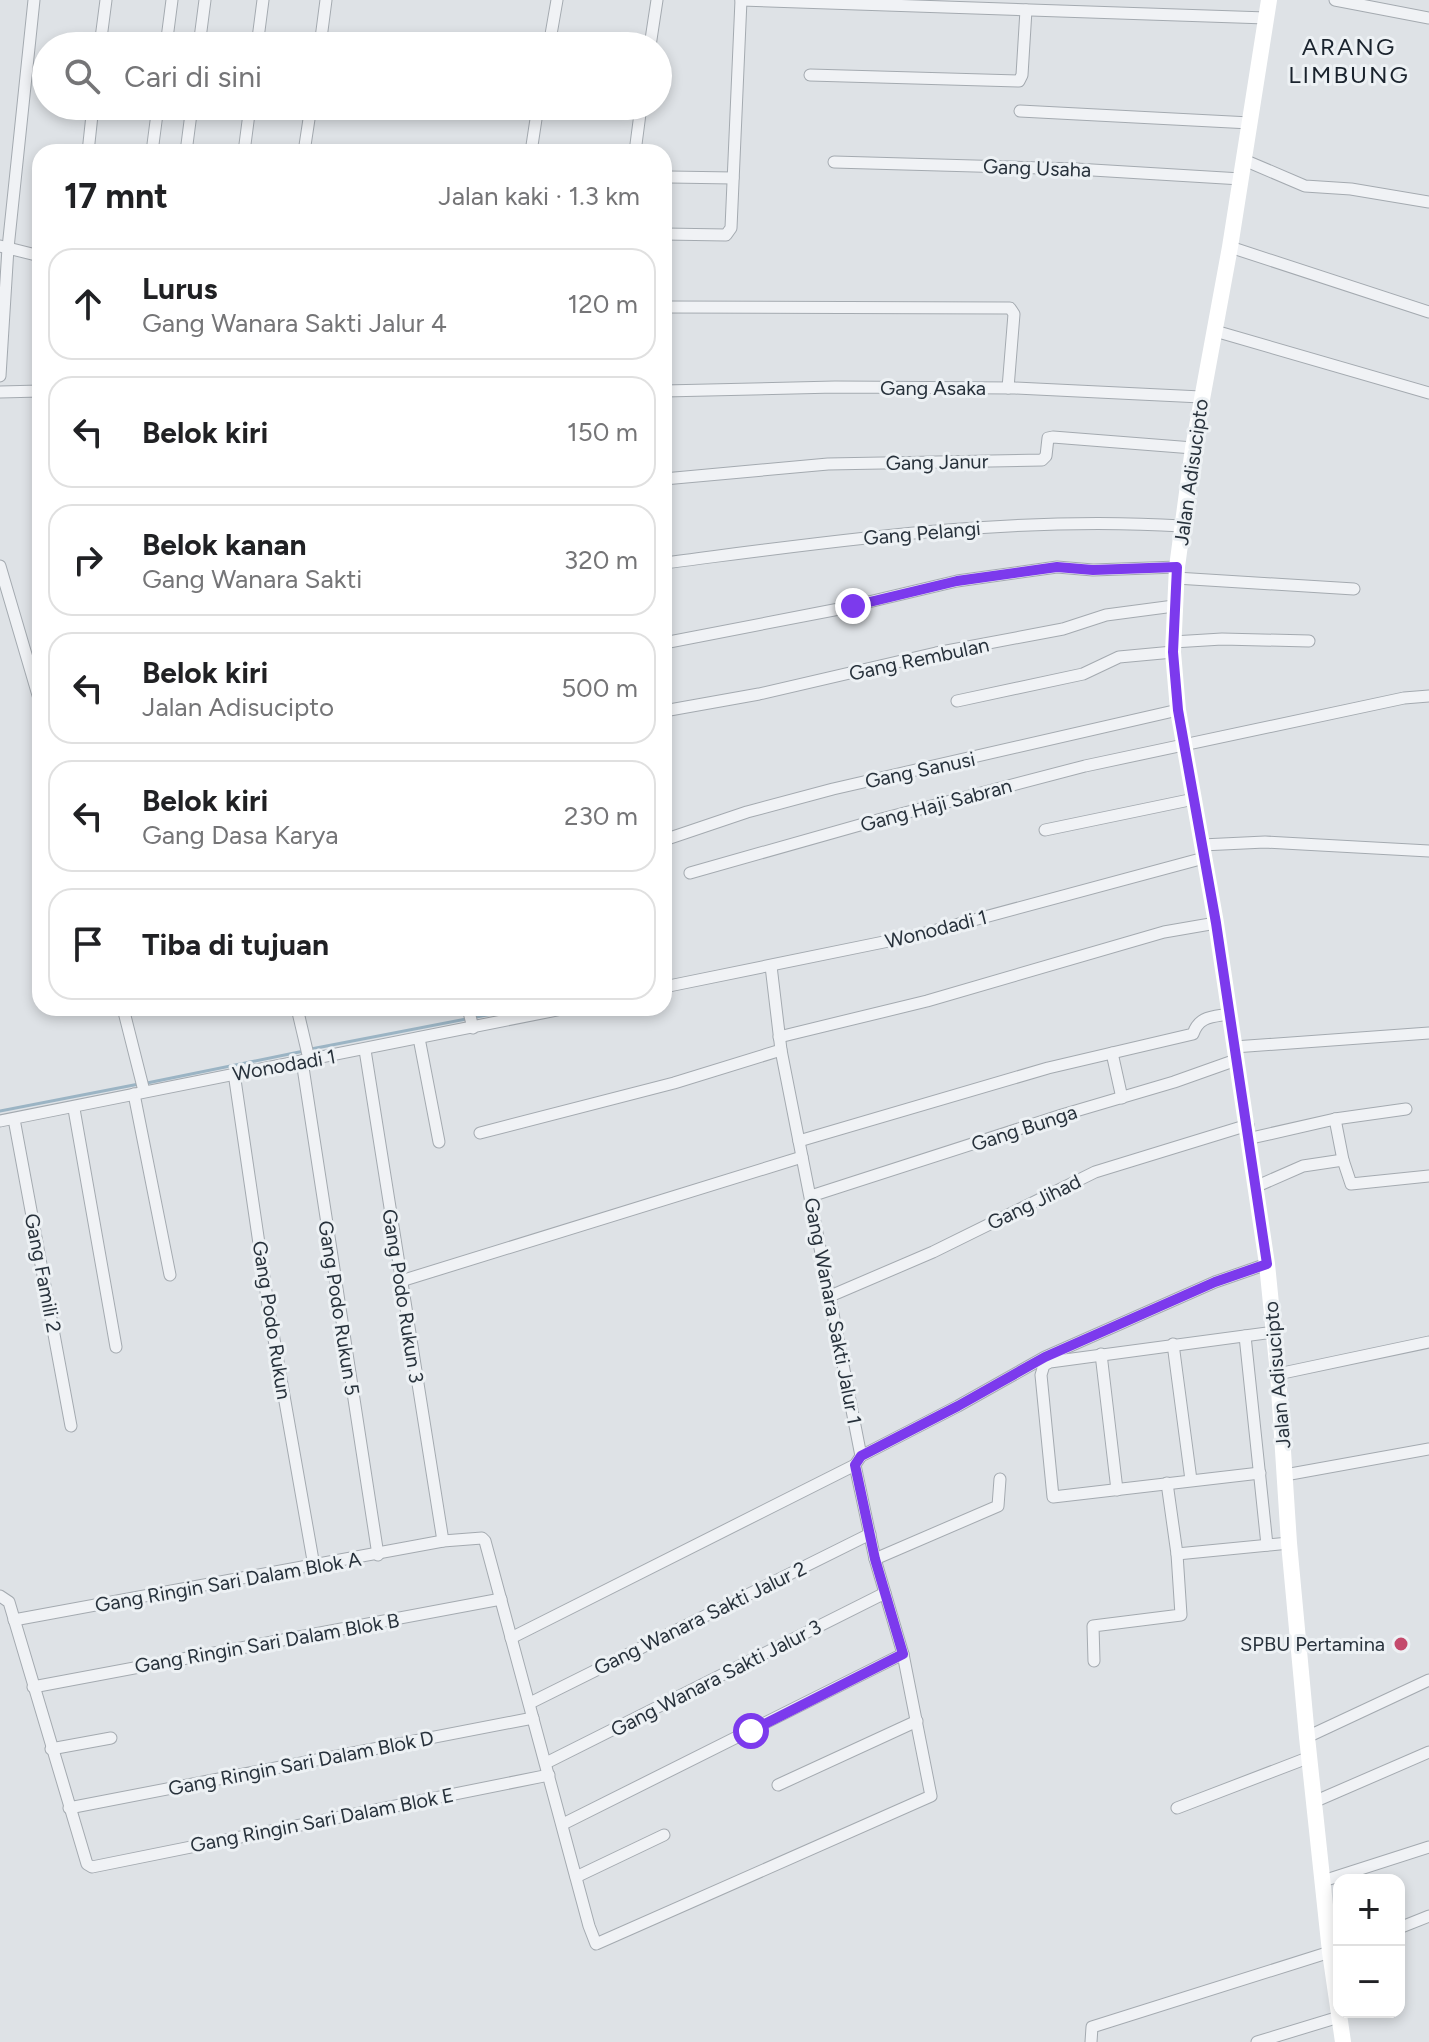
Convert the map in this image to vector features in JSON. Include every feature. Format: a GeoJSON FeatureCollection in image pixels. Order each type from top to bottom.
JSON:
{"type":"FeatureCollection","features":[{"type":"Feature","properties":{"kind":"main road","name":"Jalan Adisucipto"},"geometry":{"type":"LineString","coordinates":[[1269,0],[1230,247],[1193,448],[1176,572],[1173,647],[1178,710],[1216,923],[1267,1264],[1307,1737],[1333,1952]]}},
{"type":"Feature","properties":{"kind":"main road","name":"Jalan Adisucipto"},"geometry":{"type":"LineString","coordinates":[[1339,2018],[1343,2042]]}},
{"type":"Feature","properties":{"kind":"street"},"geometry":{"type":"LineString","coordinates":[[0,376],[4,247],[34,0]]}},
{"type":"Feature","properties":{"kind":"street"},"geometry":{"type":"LineString","coordinates":[[102,32],[106,0]]}},
{"type":"Feature","properties":{"kind":"street"},"geometry":{"type":"LineString","coordinates":[[168,32],[172,0]]}},
{"type":"Feature","properties":{"kind":"street"},"geometry":{"type":"LineString","coordinates":[[201,32],[205,0]]}},
{"type":"Feature","properties":{"kind":"street"},"geometry":{"type":"LineString","coordinates":[[259,32],[263,0]]}},
{"type":"Feature","properties":{"kind":"street"},"geometry":{"type":"LineString","coordinates":[[322,32],[326,0]]}},
{"type":"Feature","properties":{"kind":"street"},"geometry":{"type":"LineString","coordinates":[[551,32],[557,0]]}},
{"type":"Feature","properties":{"kind":"street"},"geometry":{"type":"LineString","coordinates":[[652,32],[657,0]]}},
{"type":"Feature","properties":{"kind":"street"},"geometry":{"type":"LineString","coordinates":[[672,234],[726,235],[731,228],[741,0],[1266,18]]}},
{"type":"Feature","properties":{"kind":"street"},"geometry":{"type":"LineString","coordinates":[[1335,0],[1429,18]]}},
{"type":"Feature","properties":{"kind":"street"},"geometry":{"type":"LineString","coordinates":[[810,75],[1019,81],[1026,10]]}},
{"type":"Feature","properties":{"kind":"street"},"geometry":{"type":"LineString","coordinates":[[1020,111],[1250,123]]}},
{"type":"Feature","properties":{"kind":"street"},"geometry":{"type":"LineString","coordinates":[[89,144],[91,120]]}},
{"type":"Feature","properties":{"kind":"street"},"geometry":{"type":"LineString","coordinates":[[153,144],[156,120]]}},
{"type":"Feature","properties":{"kind":"street"},"geometry":{"type":"LineString","coordinates":[[187,144],[190,120]]}},
{"type":"Feature","properties":{"kind":"street"},"geometry":{"type":"LineString","coordinates":[[245,144],[248,120]]}},
{"type":"Feature","properties":{"kind":"street"},"geometry":{"type":"LineString","coordinates":[[305,144],[309,120]]}},
{"type":"Feature","properties":{"kind":"street"},"geometry":{"type":"LineString","coordinates":[[532,144],[536,120]]}},
{"type":"Feature","properties":{"kind":"street"},"geometry":{"type":"LineString","coordinates":[[636,144],[639,120]]}},
{"type":"Feature","properties":{"kind":"street"},"geometry":{"type":"LineString","coordinates":[[1244,160],[1305,186],[1429,202]]}},
{"type":"Feature","properties":{"kind":"street","name":"Gang Usaha"},"geometry":{"type":"LineString","coordinates":[[834,162],[1076,169],[1241,179]]}},
{"type":"Feature","properties":{"kind":"street"},"geometry":{"type":"LineString","coordinates":[[672,177],[733,178]]}},
{"type":"Feature","properties":{"kind":"street"},"geometry":{"type":"LineString","coordinates":[[4,247],[32,254]]}},
{"type":"Feature","properties":{"kind":"street"},"geometry":{"type":"LineString","coordinates":[[1230,247],[1429,312]]}},
{"type":"Feature","properties":{"kind":"street"},"geometry":{"type":"LineString","coordinates":[[672,307],[1006,307],[1014,314],[1008,388]]}},
{"type":"Feature","properties":{"kind":"street"},"geometry":{"type":"LineString","coordinates":[[1215,331],[1429,393]]}},
{"type":"Feature","properties":{"kind":"street","name":"Gang Asaka"},"geometry":{"type":"LineString","coordinates":[[672,391],[835,387],[1008,388],[1201,397]]}},
{"type":"Feature","properties":{"kind":"street"},"geometry":{"type":"LineString","coordinates":[[0,392],[32,391]]}},
{"type":"Feature","properties":{"kind":"street","name":"Gang Janur"},"geometry":{"type":"LineString","coordinates":[[672,478],[828,464],[1042,460],[1046,456],[1048,438],[1053,437],[1193,448]]}},
{"type":"Feature","properties":{"kind":"street","name":"Gang Pelangi"},"geometry":{"type":"LineString","coordinates":[[672,562],[937,530],[1065,523],[1182,526]]}},
{"type":"Feature","properties":{"kind":"street"},"geometry":{"type":"LineString","coordinates":[[0,566],[32,675]]}},
{"type":"Feature","properties":{"kind":"street"},"geometry":{"type":"LineString","coordinates":[[672,641],[839,609],[957,581],[1057,567],[1176,572],[1354,589]]}},
{"type":"Feature","properties":{"kind":"street","name":"Gang Rembulan"},"geometry":{"type":"LineString","coordinates":[[672,710],[1063,629],[1106,615],[1174,606]]}},
{"type":"Feature","properties":{"kind":"street"},"geometry":{"type":"LineString","coordinates":[[957,701],[1083,674],[1119,657],[1173,647],[1222,639],[1309,641]]}},
{"type":"Feature","properties":{"kind":"street","name":"Gang Haji Sabran"},"geometry":{"type":"LineString","coordinates":[[690,873],[1085,766],[1404,698],[1429,696]]}},
{"type":"Feature","properties":{"kind":"street","name":"Gang Sanusi"},"geometry":{"type":"LineString","coordinates":[[672,838],[805,796],[1178,710]]}},
{"type":"Feature","properties":{"kind":"street"},"geometry":{"type":"LineString","coordinates":[[1045,830],[1194,799]]}},
{"type":"Feature","properties":{"kind":"street","name":"Wonodadi 1"},"geometry":{"type":"LineString","coordinates":[[672,985],[918,935],[1203,851],[1265,842],[1429,851]]}},
{"type":"Feature","properties":{"kind":"street"},"geometry":{"type":"LineString","coordinates":[[779,1037],[927,1001],[1164,932],[1216,923]]}},
{"type":"Feature","properties":{"kind":"street","name":"Gang Wanara Sakti Jalur 1"},"geometry":{"type":"LineString","coordinates":[[576,1877],[596,1944],[929,1798],[932,1792],[903,1654],[870,1534],[811,1196],[781,1050],[771,966]]}},
{"type":"Feature","properties":{"kind":"street"},"geometry":{"type":"LineString","coordinates":[[799,1141],[1048,1068],[1193,1034],[1197,1023],[1203,1019],[1229,1014]]}},
{"type":"Feature","properties":{"kind":"street"},"geometry":{"type":"LineString","coordinates":[[125,1016],[137,1064],[170,1275]]}},
{"type":"Feature","properties":{"kind":"street"},"geometry":{"type":"LineString","coordinates":[[299,1016],[307,1059]]}},
{"type":"Feature","properties":{"kind":"street"},"geometry":{"type":"LineString","coordinates":[[470,1016],[473,1028]]}},
{"type":"Feature","properties":{"kind":"street","name":"Wonodadi 1"},"geometry":{"type":"LineString","coordinates":[[0,1121],[74,1109],[234,1073],[529,1016]]}},
{"type":"Feature","properties":{"kind":"street","name":"Gang Bunga"},"geometry":{"type":"LineString","coordinates":[[811,1196],[1122,1098],[1235,1053],[1429,1033]]}},
{"type":"Feature","properties":{"kind":"street"},"geometry":{"type":"LineString","coordinates":[[419,1038],[439,1142]]}},
{"type":"Feature","properties":{"kind":"street","name":"Gang Podo Rukun 3"},"geometry":{"type":"LineString","coordinates":[[365,1050],[443,1541]]}},
{"type":"Feature","properties":{"kind":"street"},"geometry":{"type":"LineString","coordinates":[[480,1133],[686,1080],[781,1050]]}},
{"type":"Feature","properties":{"kind":"street"},"geometry":{"type":"LineString","coordinates":[[1112,1053],[1122,1098]]}},
{"type":"Feature","properties":{"kind":"street","name":"Gang Podo Rukun 5"},"geometry":{"type":"LineString","coordinates":[[307,1059],[378,1555]]}},
{"type":"Feature","properties":{"kind":"street","name":"Gang Podo Rukun"},"geometry":{"type":"LineString","coordinates":[[234,1073],[268,1305],[314,1566]]}},
{"type":"Feature","properties":{"kind":"street"},"geometry":{"type":"LineString","coordinates":[[74,1109],[116,1347]]}},
{"type":"Feature","properties":{"kind":"street","name":"Gang Jihad"},"geometry":{"type":"LineString","coordinates":[[828,1297],[933,1252],[1095,1172],[1248,1132],[1406,1109]]}},
{"type":"Feature","properties":{"kind":"street","name":"Gang Famili 2"},"geometry":{"type":"LineString","coordinates":[[14,1119],[71,1426]]}},
{"type":"Feature","properties":{"kind":"street"},"geometry":{"type":"LineString","coordinates":[[1335,1119],[1349,1183],[1429,1176]]}},
{"type":"Feature","properties":{"kind":"street"},"geometry":{"type":"LineString","coordinates":[[401,1281],[802,1157]]}},
{"type":"Feature","properties":{"kind":"street"},"geometry":{"type":"LineString","coordinates":[[1255,1187],[1303,1166],[1343,1160]]}},
{"type":"Feature","properties":{"kind":"street"},"geometry":{"type":"LineString","coordinates":[[511,1638],[858,1461],[1045,1357],[1215,1282],[1267,1264]]}},
{"type":"Feature","properties":{"kind":"street"},"geometry":{"type":"LineString","coordinates":[[1260,1473],[1051,1496],[1042,1370],[1046,1363],[1274,1332]]}},
{"type":"Feature","properties":{"kind":"street"},"geometry":{"type":"LineString","coordinates":[[1245,1336],[1267,1545]]}},
{"type":"Feature","properties":{"kind":"street"},"geometry":{"type":"LineString","coordinates":[[1278,1374],[1429,1342]]}},
{"type":"Feature","properties":{"kind":"street"},"geometry":{"type":"LineString","coordinates":[[1173,1344],[1191,1480]]}},
{"type":"Feature","properties":{"kind":"street"},"geometry":{"type":"LineString","coordinates":[[1101,1354],[1117,1490]]}},
{"type":"Feature","properties":{"kind":"street"},"geometry":{"type":"LineString","coordinates":[[1285,1475],[1429,1449]]}},
{"type":"Feature","properties":{"kind":"street"},"geometry":{"type":"LineString","coordinates":[[875,1559],[998,1506],[1000,1479]]}},
{"type":"Feature","properties":{"kind":"street"},"geometry":{"type":"LineString","coordinates":[[1094,1661],[1093,1626],[1181,1615],[1177,1554],[1167,1483]]}},
{"type":"Feature","properties":{"kind":"street","name":"Gang Wanara Sakti Jalur 2"},"geometry":{"type":"LineString","coordinates":[[530,1703],[870,1534]]}},
{"type":"Feature","properties":{"kind":"street","name":"Gang Ringin Sari Dalam Blok A"},"geometry":{"type":"LineString","coordinates":[[14,1620],[473,1537],[485,1541],[501,1599]]}},
{"type":"Feature","properties":{"kind":"street"},"geometry":{"type":"LineString","coordinates":[[1177,1554],[1289,1543]]}},
{"type":"Feature","properties":{"kind":"street","name":"Gang Wanara Sakti Jalur 3"},"geometry":{"type":"LineString","coordinates":[[548,1769],[885,1593]]}},
{"type":"Feature","properties":{"kind":"street"},"geometry":{"type":"LineString","coordinates":[[0,1596],[9,1602],[69,1808]]}},
{"type":"Feature","properties":{"kind":"street"},"geometry":{"type":"LineString","coordinates":[[501,1599],[576,1877],[664,1835]]}},
{"type":"Feature","properties":{"kind":"street","name":"Gang Ringin Sari Dalam Blok B"},"geometry":{"type":"LineString","coordinates":[[33,1687],[501,1599]]}},
{"type":"Feature","properties":{"kind":"street"},"geometry":{"type":"LineString","coordinates":[[563,1824],[903,1654]]}},
{"type":"Feature","properties":{"kind":"street"},"geometry":{"type":"LineString","coordinates":[[1307,1737],[1429,1680]]}},
{"type":"Feature","properties":{"kind":"street","name":"Gang Ringin Sari Dalam Blok D"},"geometry":{"type":"LineString","coordinates":[[69,1808],[533,1718]]}},
{"type":"Feature","properties":{"kind":"street"},"geometry":{"type":"LineString","coordinates":[[778,1785],[917,1721]]}},
{"type":"Feature","properties":{"kind":"street"},"geometry":{"type":"LineString","coordinates":[[51,1749],[111,1738]]}},
{"type":"Feature","properties":{"kind":"street"},"geometry":{"type":"LineString","coordinates":[[1316,1801],[1429,1752]]}},
{"type":"Feature","properties":{"kind":"street"},"geometry":{"type":"LineString","coordinates":[[1177,1808],[1310,1757]]}},
{"type":"Feature","properties":{"kind":"street","name":"Gang Ringin Sari Dalam Blok E"},"geometry":{"type":"LineString","coordinates":[[69,1808],[87,1864],[96,1867],[548,1769]]}},
{"type":"Feature","properties":{"kind":"street"},"geometry":{"type":"LineString","coordinates":[[1323,1881],[1429,1847]]}},
{"type":"Feature","properties":{"kind":"street"},"geometry":{"type":"LineString","coordinates":[[1405,1926],[1429,1916]]}},
{"type":"Feature","properties":{"kind":"street"},"geometry":{"type":"LineString","coordinates":[[1091,2042],[1092,2027],[1333,1952]]}},
{"type":"Feature","properties":{"kind":"street"},"geometry":{"type":"LineString","coordinates":[[1257,2042],[1336,2018]]}},
{"type":"Feature","properties":{"kind":"waterway"},"geometry":{"type":"LineString","coordinates":[[311,1049],[482,1016]]}},
{"type":"Feature","properties":{"kind":"waterway"},"geometry":{"type":"LineString","coordinates":[[147,1083],[304,1051]]}},
{"type":"Feature","properties":{"kind":"waterway"},"geometry":{"type":"LineString","coordinates":[[0,1111],[139,1084]]}},
{"type":"Feature","properties":{"kind":"place","name":"SPBU Pertamina"},"geometry":{"type":"Point","coordinates":[1401,1644]}},
{"type":"Feature","properties":{"kind":"district","name":"ARANG LIMBUNG"},"geometry":{"type":"Point","coordinates":[1349,61]}},
{"type":"Feature","properties":{"kind":"route"},"geometry":{"type":"LineString","coordinates":[[751,1731],[903,1654],[875,1559],[855,1465],[861,1456],[958,1406],[1032,1363],[1121,1321],[1267,1264],[1216,923],[1178,710],[1173,652],[1177,567],[1093,570],[1057,567],[957,581],[853,606]]}}]}
